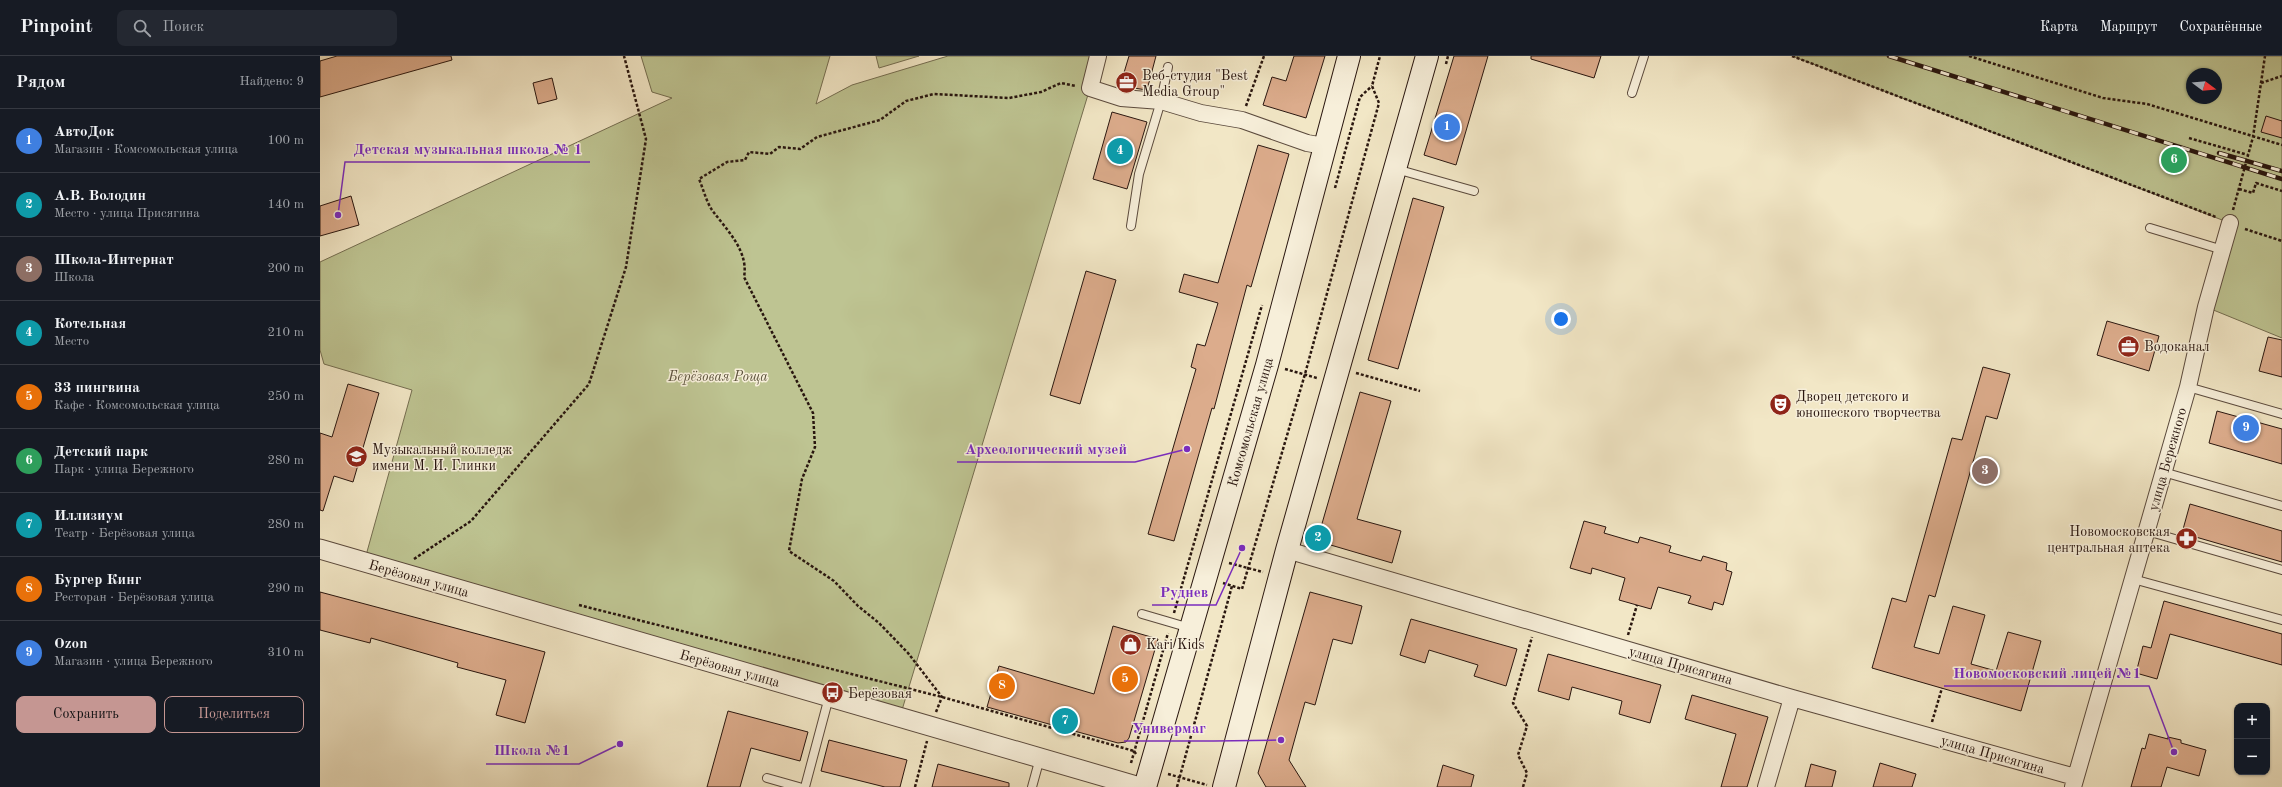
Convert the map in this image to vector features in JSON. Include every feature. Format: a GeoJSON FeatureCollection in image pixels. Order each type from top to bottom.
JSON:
{"type":"FeatureCollection","features":[{"type":"Feature","properties":{"kind":"main road","name":"Комсомольская улица"},"geometry":{"type":"LineString","coordinates":[[1140,782],[1181,625],[1211,558],[1267,365],[1349,56]]}},
{"type":"Feature","properties":{"kind":"main road"},"geometry":{"type":"LineString","coordinates":[[1224,787],[1287,550],[1427,56]]}},
{"type":"Feature","properties":{"kind":"street"},"geometry":{"type":"LineString","coordinates":[[1098,56],[1090,88],[1121,98],[1161,101],[1202,113],[1242,120],[1307,143],[1324,146]]}},
{"type":"Feature","properties":{"kind":"street","name":"улица Бережного"},"geometry":{"type":"LineString","coordinates":[[2074,782],[2188,387],[2206,307],[2230,223]]}},
{"type":"Feature","properties":{"kind":"street","name":"Берёзовая улица"},"geometry":{"type":"LineString","coordinates":[[320,549],[1040,758],[1140,782]]}},
{"type":"Feature","properties":{"kind":"street","name":"улица Присягина"},"geometry":{"type":"LineString","coordinates":[[1287,550],[1792,698],[1928,736],[2074,782]]}},
{"type":"Feature","properties":{"kind":"street"},"geometry":{"type":"LineString","coordinates":[[1766,787],[1792,698]]}},
{"type":"Feature","properties":{"kind":"lane"},"geometry":{"type":"LineString","coordinates":[[1632,93],[1644,56]]}},
{"type":"Feature","properties":{"kind":"lane"},"geometry":{"type":"LineString","coordinates":[[1131,226],[1139,174],[1161,101],[1168,67]]}},
{"type":"Feature","properties":{"kind":"lane"},"geometry":{"type":"LineString","coordinates":[[1395,169],[1474,191]]}},
{"type":"Feature","properties":{"kind":"lane"},"geometry":{"type":"LineString","coordinates":[[2150,228],[2223,250]]}},
{"type":"Feature","properties":{"kind":"lane"},"geometry":{"type":"LineString","coordinates":[[2188,387],[2282,414]]}},
{"type":"Feature","properties":{"kind":"lane"},"geometry":{"type":"LineString","coordinates":[[2163,472],[2282,506]]}},
{"type":"Feature","properties":{"kind":"lane"},"geometry":{"type":"LineString","coordinates":[[2147,531],[2282,570]]}},
{"type":"Feature","properties":{"kind":"lane"},"geometry":{"type":"LineString","coordinates":[[2133,579],[2282,620]]}},
{"type":"Feature","properties":{"kind":"lane"},"geometry":{"type":"LineString","coordinates":[[1142,614],[1181,625]]}},
{"type":"Feature","properties":{"kind":"lane"},"geometry":{"type":"LineString","coordinates":[[806,787],[829,697]]}},
{"type":"Feature","properties":{"kind":"lane"},"geometry":{"type":"LineString","coordinates":[[1032,787],[1040,758]]}},
{"type":"Feature","properties":{"kind":"lane"},"geometry":{"type":"LineString","coordinates":[[767,778],[799,787]]}},
{"type":"Feature","properties":{"kind":"path"},"geometry":{"type":"LineString","coordinates":[[418,564],[410,562],[471,521],[589,384],[626,267],[646,139],[624,56]]}},
{"type":"Feature","properties":{"kind":"path"},"geometry":{"type":"LineString","coordinates":[[1242,120],[1264,56]]}},
{"type":"Feature","properties":{"kind":"path"},"geometry":{"type":"LineString","coordinates":[[1222,584],[1242,589],[1305,374],[1380,103],[1372,86],[1380,56]]}},
{"type":"Feature","properties":{"kind":"path"},"geometry":{"type":"LineString","coordinates":[[1792,56],[2230,223],[2282,241]]}},
{"type":"Feature","properties":{"kind":"path"},"geometry":{"type":"LineString","coordinates":[[1969,56],[2103,98],[2147,104],[2282,145]]}},
{"type":"Feature","properties":{"kind":"path"},"geometry":{"type":"LineString","coordinates":[[2230,223],[2253,137],[2265,56]]}},
{"type":"Feature","properties":{"kind":"path"},"geometry":{"type":"LineString","coordinates":[[2261,84],[2282,76]]}},
{"type":"Feature","properties":{"kind":"path"},"geometry":{"type":"LineString","coordinates":[[942,697],[908,653],[879,623],[858,606],[834,581],[789,551],[802,479],[815,447],[812,413],[744,277],[746,266],[731,232],[712,208],[699,179],[727,162],[745,160],[750,152],[770,154],[779,147],[800,149],[817,137],[880,120],[906,100],[934,94],[1009,98],[1041,92],[1061,84],[1090,88]]}},
{"type":"Feature","properties":{"kind":"path"},"geometry":{"type":"LineString","coordinates":[[2189,138],[2248,155]]}},
{"type":"Feature","properties":{"kind":"path"},"geometry":{"type":"LineString","coordinates":[[2239,189],[2253,193],[2256,183],[2282,191]]}},
{"type":"Feature","properties":{"kind":"path"},"geometry":{"type":"LineString","coordinates":[[1140,782],[1134,751],[1181,625],[1264,299]]}},
{"type":"Feature","properties":{"kind":"path"},"geometry":{"type":"LineString","coordinates":[[1267,365],[1334,382]]}},
{"type":"Feature","properties":{"kind":"path"},"geometry":{"type":"LineString","coordinates":[[1356,373],[1420,391]]}},
{"type":"Feature","properties":{"kind":"path"},"geometry":{"type":"LineString","coordinates":[[1211,558],[1280,577]]}},
{"type":"Feature","properties":{"kind":"path"},"geometry":{"type":"LineString","coordinates":[[1176,787],[1180,778],[1232,586]]}},
{"type":"Feature","properties":{"kind":"path"},"geometry":{"type":"LineString","coordinates":[[572,603],[942,697],[1134,751]]}},
{"type":"Feature","properties":{"kind":"path"},"geometry":{"type":"LineString","coordinates":[[1624,649],[1637,605]]}},
{"type":"Feature","properties":{"kind":"path"},"geometry":{"type":"LineString","coordinates":[[1523,787],[1528,773],[1518,755],[1527,726],[1512,703],[1536,623]]}},
{"type":"Feature","properties":{"kind":"path"},"geometry":{"type":"LineString","coordinates":[[1928,736],[1942,688]]}},
{"type":"Feature","properties":{"kind":"path"},"geometry":{"type":"LineString","coordinates":[[1134,751],[1140,782]]}},
{"type":"Feature","properties":{"kind":"path"},"geometry":{"type":"LineString","coordinates":[[1140,782],[1180,778],[1213,787]]}},
{"type":"Feature","properties":{"kind":"green space","name":"Берёзовая Роща"},"geometry":{"type":"Polygon","coordinates":[[[641,56],[830,56],[816,104],[852,85],[948,56],[1097,56],[1090,88],[902,710],[365,559],[412,390],[324,364],[320,350],[320,262],[672,98],[652,92],[641,56]]]}},
{"type":"Feature","properties":{"kind":"green space"},"geometry":{"type":"Polygon","coordinates":[[[876,56],[919,56],[879,68],[876,56]]]}},
{"type":"Feature","properties":{"kind":"green space"},"geometry":{"type":"Polygon","coordinates":[[[1792,56],[2282,56],[2282,338],[2206,307],[2230,223],[1792,56]]]}},
{"type":"Feature","properties":{"kind":"building"},"geometry":{"type":"Polygon","coordinates":[[[337,56],[451,56],[452,60],[320,97],[320,61],[337,56]]]}},
{"type":"Feature","properties":{"kind":"building"},"geometry":{"type":"Polygon","coordinates":[[[1129,56],[1156,56],[1147,90],[1120,86],[1129,56]]]}},
{"type":"Feature","properties":{"kind":"building"},"geometry":{"type":"Polygon","coordinates":[[[1294,56],[1325,56],[1306,118],[1263,105],[1272,77],[1286,81],[1294,56]]]}},
{"type":"Feature","properties":{"kind":"building"},"geometry":{"type":"Polygon","coordinates":[[[1454,56],[1488,56],[1456,165],[1424,155],[1454,56]]]}},
{"type":"Feature","properties":{"kind":"building"},"geometry":{"type":"Polygon","coordinates":[[[1531,56],[1601,56],[1594,78],[1531,59],[1531,56]]]}},
{"type":"Feature","properties":{"kind":"building"},"geometry":{"type":"Polygon","coordinates":[[[552,78],[557,99],[538,104],[533,83],[552,78]]]}},
{"type":"Feature","properties":{"kind":"building"},"geometry":{"type":"Polygon","coordinates":[[[1112,112],[1147,122],[1127,189],[1093,179],[1112,112]]]}},
{"type":"Feature","properties":{"kind":"building"},"geometry":{"type":"Polygon","coordinates":[[[2266,116],[2282,121],[2282,138],[2261,132],[2266,116]]]}},
{"type":"Feature","properties":{"kind":"building"},"geometry":{"type":"Polygon","coordinates":[[[1258,145],[1289,154],[1251,287],[1247,285],[1214,409],[1212,408],[1174,541],[1148,534],[1196,369],[1191,367],[1197,344],[1205,346],[1218,303],[1179,292],[1184,274],[1218,283],[1258,145]]]}},
{"type":"Feature","properties":{"kind":"building"},"geometry":{"type":"Polygon","coordinates":[[[351,196],[359,225],[320,236],[320,206],[351,196]]]}},
{"type":"Feature","properties":{"kind":"building"},"geometry":{"type":"Polygon","coordinates":[[[1413,198],[1444,207],[1398,369],[1368,360],[1413,198]]]}},
{"type":"Feature","properties":{"kind":"building"},"geometry":{"type":"Polygon","coordinates":[[[1086,271],[1116,280],[1080,404],[1050,395],[1086,271]]]}},
{"type":"Feature","properties":{"kind":"building","name":"Водоканал"},"geometry":{"type":"Polygon","coordinates":[[[2107,321],[2159,336],[2149,371],[2097,355],[2107,321]]]}},
{"type":"Feature","properties":{"kind":"building"},"geometry":{"type":"Polygon","coordinates":[[[2268,337],[2282,340],[2282,377],[2259,371],[2268,337]]]}},
{"type":"Feature","properties":{"kind":"building"},"geometry":{"type":"Polygon","coordinates":[[[1983,367],[2010,374],[1997,419],[1986,416],[1935,597],[1929,595],[1914,647],[1939,654],[1953,606],[1985,615],[1971,664],[1996,671],[2008,632],[2041,641],[2021,711],[1872,668],[1892,598],[1906,602],[1952,438],[1962,440],[1983,367]]]}},
{"type":"Feature","properties":{"kind":"building"},"geometry":{"type":"Polygon","coordinates":[[[348,384],[379,393],[353,482],[334,476],[323,511],[320,510],[320,433],[332,437],[348,384]]]}},
{"type":"Feature","properties":{"kind":"building"},"geometry":{"type":"Polygon","coordinates":[[[1360,392],[1391,401],[1357,519],[1401,531],[1392,563],[1317,541],[1360,392]]]}},
{"type":"Feature","properties":{"kind":"building"},"geometry":{"type":"Polygon","coordinates":[[[2217,411],[2282,429],[2282,464],[2209,443],[2217,411]]]}},
{"type":"Feature","properties":{"kind":"building"},"geometry":{"type":"Polygon","coordinates":[[[2190,504],[2282,531],[2282,562],[2182,533],[2190,504]]]}},
{"type":"Feature","properties":{"kind":"building"},"geometry":{"type":"Polygon","coordinates":[[[1584,521],[1606,527],[1604,533],[1638,543],[1640,537],[1671,546],[1669,552],[1701,561],[1703,556],[1727,563],[1726,570],[1732,572],[1723,605],[1714,602],[1712,610],[1688,603],[1691,596],[1658,587],[1651,609],[1619,600],[1625,578],[1592,568],[1591,574],[1570,568],[1584,521]]]}},
{"type":"Feature","properties":{"kind":"building"},"geometry":{"type":"Polygon","coordinates":[[[320,592],[545,652],[525,723],[496,715],[506,680],[457,667],[458,663],[371,638],[370,643],[320,630],[320,592]]]}},
{"type":"Feature","properties":{"kind":"building"},"geometry":{"type":"Polygon","coordinates":[[[1310,592],[1362,606],[1352,644],[1333,639],[1315,705],[1305,702],[1289,760],[1306,787],[1266,787],[1258,773],[1310,592]]]}},
{"type":"Feature","properties":{"kind":"building"},"geometry":{"type":"Polygon","coordinates":[[[2164,601],[2282,634],[2282,665],[2170,634],[2157,679],[2136,673],[2143,646],[2151,648],[2164,601]]]}},
{"type":"Feature","properties":{"kind":"building"},"geometry":{"type":"Polygon","coordinates":[[[1411,619],[1517,649],[1506,686],[1474,676],[1478,665],[1429,650],[1425,663],[1400,655],[1411,619]]]}},
{"type":"Feature","properties":{"kind":"building"},"geometry":{"type":"Polygon","coordinates":[[[1113,626],[1158,639],[1129,738],[1126,742],[1118,743],[987,707],[999,666],[1094,694],[1113,626]]]}},
{"type":"Feature","properties":{"kind":"building"},"geometry":{"type":"Polygon","coordinates":[[[1548,654],[1661,685],[1650,723],[1619,714],[1622,701],[1572,687],[1569,700],[1538,691],[1548,654]]]}},
{"type":"Feature","properties":{"kind":"building"},"geometry":{"type":"Polygon","coordinates":[[[1692,695],[1768,717],[1747,787],[1721,787],[1736,734],[1685,719],[1692,695]]]}},
{"type":"Feature","properties":{"kind":"building"},"geometry":{"type":"Polygon","coordinates":[[[728,711],[808,732],[800,761],[751,748],[740,787],[707,787],[728,711]]]}},
{"type":"Feature","properties":{"kind":"building"},"geometry":{"type":"Polygon","coordinates":[[[2149,734],[2168,739],[2168,737],[2181,740],[2181,743],[2206,750],[2199,776],[2167,767],[2161,787],[2131,787],[2142,748],[2145,749],[2149,734]]]}},
{"type":"Feature","properties":{"kind":"building"},"geometry":{"type":"Polygon","coordinates":[[[829,740],[907,760],[900,787],[885,787],[821,771],[829,740]]]}},
{"type":"Feature","properties":{"kind":"building"},"geometry":{"type":"Polygon","coordinates":[[[1880,763],[1916,774],[1912,787],[1873,787],[1880,763]]]}},
{"type":"Feature","properties":{"kind":"building"},"geometry":{"type":"Polygon","coordinates":[[[938,764],[1009,783],[1009,787],[932,787],[938,764]]]}},
{"type":"Feature","properties":{"kind":"building"},"geometry":{"type":"Polygon","coordinates":[[[1811,764],[1836,771],[1832,787],[1805,787],[1811,764]]]}},
{"type":"Feature","properties":{"kind":"building"},"geometry":{"type":"Polygon","coordinates":[[[1443,765],[1474,775],[1471,787],[1437,787],[1443,765]]]}},
{"type":"Feature","properties":{"kind":"railway"},"geometry":{"type":"LineString","coordinates":[[1889,56],[2282,179]]}},
{"type":"Feature","properties":{"kind":"railway"},"geometry":{"type":"LineString","coordinates":[[2219,153],[2282,171]]}},
{"type":"Feature","properties":{"kind":"place","name":"Веб-студия \"Best Media Group\""},"geometry":{"type":"Point","coordinates":[1126,83]}},
{"type":"Feature","properties":{"kind":"place","name":"АвтоДок"},"geometry":{"type":"Point","coordinates":[1447,127]}},
{"type":"Feature","properties":{"kind":"place","name":"Котельная"},"geometry":{"type":"Point","coordinates":[1120,151]}},
{"type":"Feature","properties":{"kind":"place","name":"Детский парк"},"geometry":{"type":"Point","coordinates":[2174,160]}},
{"type":"Feature","properties":{"kind":"place","name":"Детская музыкальная школа № 1"},"geometry":{"type":"Point","coordinates":[338,215]}},
{"type":"Feature","properties":{"kind":"place","name":"Водоканал"},"geometry":{"type":"Point","coordinates":[2128,346]}},
{"type":"Feature","properties":{"kind":"place","name":"Дворец детского и юношеского творчества"},"geometry":{"type":"Point","coordinates":[1780,404]}},
{"type":"Feature","properties":{"kind":"place","name":"Ozon"},"geometry":{"type":"Point","coordinates":[2246,428]}},
{"type":"Feature","properties":{"kind":"place","name":"Археологический музей"},"geometry":{"type":"Point","coordinates":[1187,449]}},
{"type":"Feature","properties":{"kind":"place","name":"Музыкальный колледж имени М. И. Глинки"},"geometry":{"type":"Point","coordinates":[356,457]}},
{"type":"Feature","properties":{"kind":"place","name":"Школа-Интернат"},"geometry":{"type":"Point","coordinates":[1985,471]}},
{"type":"Feature","properties":{"kind":"place","name":"А.В. Володин"},"geometry":{"type":"Point","coordinates":[1318,538]}},
{"type":"Feature","properties":{"kind":"place","name":"Новомосковская центральная аптека"},"geometry":{"type":"Point","coordinates":[2186,539]}},
{"type":"Feature","properties":{"kind":"place","name":"Руднев"},"geometry":{"type":"Point","coordinates":[1242,548]}},
{"type":"Feature","properties":{"kind":"place","name":"Kari Kids"},"geometry":{"type":"Point","coordinates":[1130,644]}},
{"type":"Feature","properties":{"kind":"place","name":"33 пингвина"},"geometry":{"type":"Point","coordinates":[1125,679]}},
{"type":"Feature","properties":{"kind":"place","name":"Бургер Кинг"},"geometry":{"type":"Point","coordinates":[1002,686]}},
{"type":"Feature","properties":{"kind":"place","name":"Берёзовая"},"geometry":{"type":"Point","coordinates":[832,693]}},
{"type":"Feature","properties":{"kind":"place","name":"Иллизиум"},"geometry":{"type":"Point","coordinates":[1065,721]}},
{"type":"Feature","properties":{"kind":"place","name":"Универмаг"},"geometry":{"type":"Point","coordinates":[1281,740]}},
{"type":"Feature","properties":{"kind":"place","name":"Школа №1"},"geometry":{"type":"Point","coordinates":[620,744]}},
{"type":"Feature","properties":{"kind":"place","name":"Новомосковский лицей №1"},"geometry":{"type":"Point","coordinates":[2174,752]}}]}
